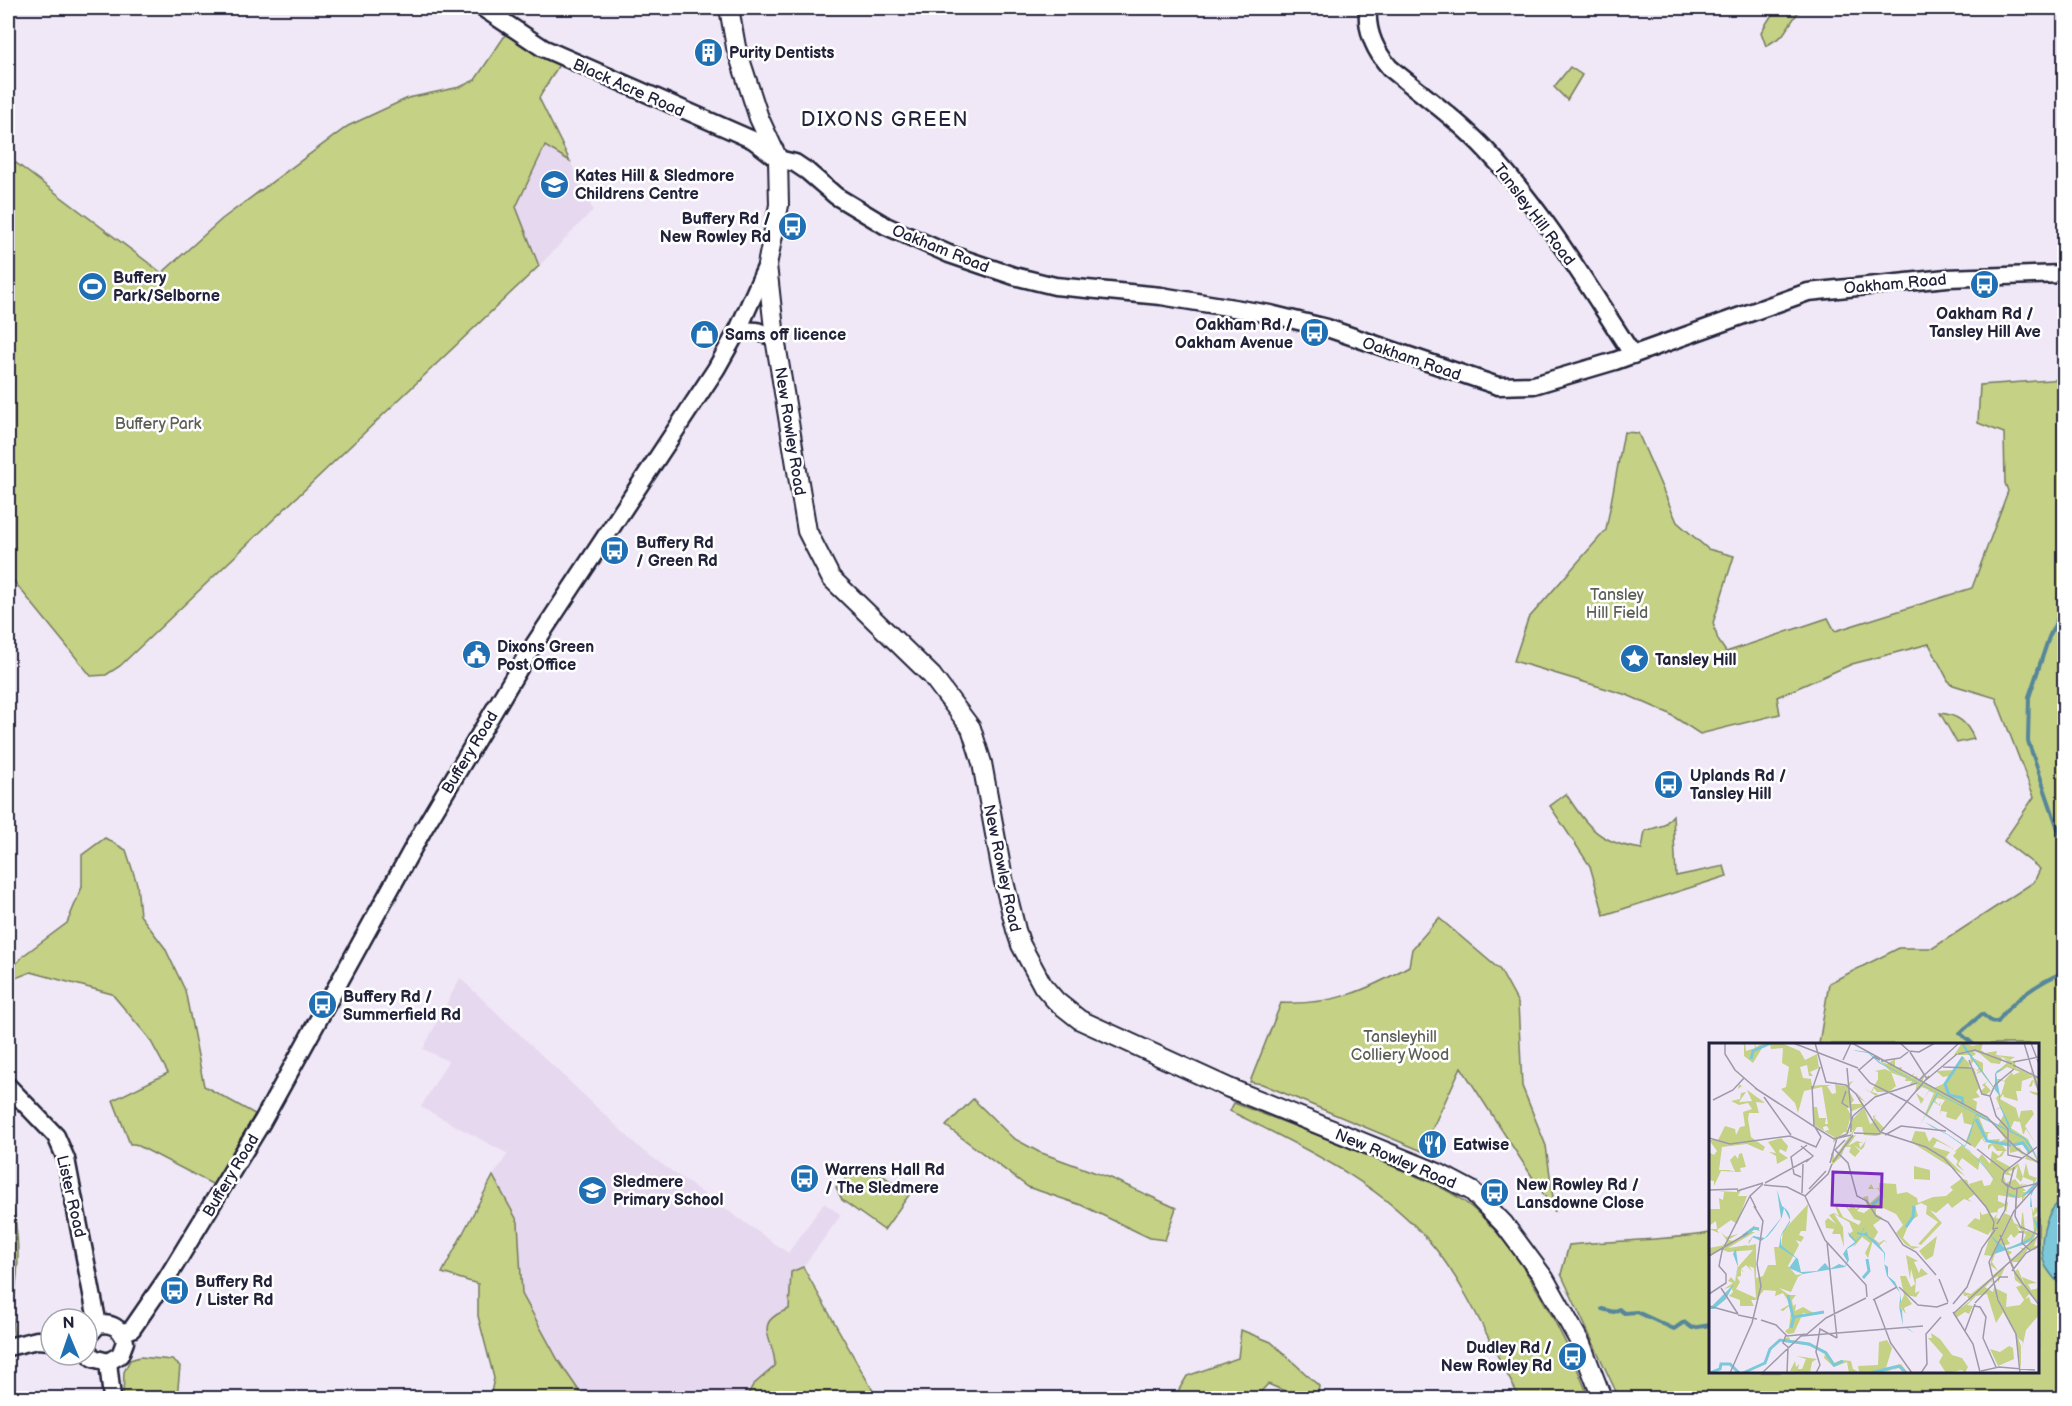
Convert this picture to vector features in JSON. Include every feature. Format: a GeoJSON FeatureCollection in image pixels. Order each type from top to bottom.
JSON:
{"type":"FeatureCollection","features":[{"type":"Feature","properties":{"kind":"main road"},"geometry":{"type":"LineString","coordinates":[[729,8],[736,47],[759,118],[778,159]]}},
{"type":"Feature","properties":{"kind":"main road","name":"Buffery Road"},"geometry":{"type":"LineString","coordinates":[[767,265],[779,205],[778,159]]}},
{"type":"Feature","properties":{"kind":"main road","name":"New Rowley Road"},"geometry":{"type":"LineString","coordinates":[[767,265],[775,338],[807,531],[817,556],[831,578],[932,676],[971,728],[982,763],[1003,878],[1016,930],[1021,945],[1043,986],[1056,1001],[1080,1020],[1229,1088],[1438,1173],[1472,1191],[1504,1224],[1544,1278],[1570,1323],[1602,1398]]}},
{"type":"Feature","properties":{"kind":"street","name":"Black Acre Road"},"geometry":{"type":"LineString","coordinates":[[483,8],[543,48],[698,118],[753,140],[778,159]]}},
{"type":"Feature","properties":{"kind":"street","name":"Tansley Hill Road"},"geometry":{"type":"LineString","coordinates":[[1368,8],[1372,38],[1380,56],[1390,68],[1465,130],[1514,182],[1567,255],[1633,355]]}},
{"type":"Feature","properties":{"kind":"street","name":"Oakham Road"},"geometry":{"type":"LineString","coordinates":[[778,159],[795,163],[836,196],[886,226],[949,254],[1036,282],[1161,296],[1270,314],[1327,328],[1498,386],[1534,385],[1633,355],[1808,292],[1947,278],[2064,274]]}},
{"type":"Feature","properties":{"kind":"street","name":"Buffery Road"},"geometry":{"type":"LineString","coordinates":[[122,1333],[132,1329],[167,1278],[262,1122],[424,828],[484,725],[524,660],[716,369],[738,330],[767,265]]}},
{"type":"Feature","properties":{"kind":"street"},"geometry":{"type":"LineString","coordinates":[[738,330],[757,331],[775,338]]}},
{"type":"Feature","properties":{"kind":"street","name":"Lister Road"},"geometry":{"type":"LineString","coordinates":[[8,1086],[56,1136],[66,1159],[88,1307]]}},
{"type":"Feature","properties":{"kind":"street"},"geometry":{"type":"LineString","coordinates":[[99,1328],[109,1324],[122,1333],[123,1351],[117,1358],[108,1362],[99,1360]]}},
{"type":"Feature","properties":{"kind":"street"},"geometry":{"type":"LineString","coordinates":[[8,1347],[39,1340]]}},
{"type":"Feature","properties":{"kind":"street"},"geometry":{"type":"LineString","coordinates":[[108,1362],[112,1398]]}},
{"type":"Feature","properties":{"kind":"shaded area","name":"Kates Hill & Sledmore Childrens Centre"},"geometry":{"type":"Polygon","coordinates":[[[545,145],[570,161],[593,210],[539,266],[516,207],[545,145]]]}},
{"type":"Feature","properties":{"kind":"shaded area","name":"Sledmere Primary School"},"geometry":{"type":"Polygon","coordinates":[[[460,978],[643,1151],[788,1253],[824,1203],[841,1215],[803,1267],[791,1272],[783,1398],[490,1398],[494,1378],[478,1316],[478,1284],[442,1273],[493,1176],[508,1154],[421,1107],[448,1061],[423,1049],[460,978]]]}},
{"type":"Feature","properties":{"kind":"green space"},"geometry":{"type":"Polygon","coordinates":[[[1776,8],[1801,8],[1782,36],[1766,46],[1761,32],[1776,8]]]}},
{"type":"Feature","properties":{"kind":"green space","name":"Buffery Park"},"geometry":{"type":"Polygon","coordinates":[[[506,34],[560,63],[539,98],[570,161],[545,146],[516,207],[539,266],[120,666],[106,675],[91,676],[8,574],[8,157],[162,273],[222,219],[348,126],[408,98],[460,87],[475,80],[506,34]]]}},
{"type":"Feature","properties":{"kind":"green space"},"geometry":{"type":"Polygon","coordinates":[[[1570,67],[1582,75],[1567,100],[1554,87],[1570,67]]]}},
{"type":"Feature","properties":{"kind":"green space","name":"Tansley Hill Field"},"geometry":{"type":"Polygon","coordinates":[[[2064,379],[2064,1398],[1619,1398],[1561,1274],[1569,1245],[1675,1238],[1709,1233],[1709,1373],[2039,1373],[2039,1043],[1819,1043],[1829,983],[1899,948],[1933,948],[2034,882],[2040,869],[2004,841],[2034,797],[1996,698],[1950,684],[1929,644],[1852,664],[1777,697],[1780,714],[1700,734],[1668,713],[1627,695],[1514,661],[1528,619],[1606,530],[1624,432],[1638,433],[1677,522],[1708,549],[1734,556],[1713,623],[1718,640],[1726,652],[1828,618],[1835,631],[1972,588],[2008,491],[2005,483],[2004,433],[1978,423],[1980,385],[2064,379]]]}},
{"type":"Feature","properties":{"kind":"green space"},"geometry":{"type":"Polygon","coordinates":[[[1940,713],[1961,720],[1974,739],[1957,743],[1940,713]]]}},
{"type":"Feature","properties":{"kind":"green space"},"geometry":{"type":"Polygon","coordinates":[[[1566,794],[1582,817],[1597,832],[1616,843],[1642,849],[1645,831],[1664,825],[1673,815],[1676,876],[1724,866],[1727,876],[1604,915],[1590,866],[1550,806],[1566,794]]]}},
{"type":"Feature","properties":{"kind":"green space"},"geometry":{"type":"Polygon","coordinates":[[[105,838],[126,850],[137,884],[140,915],[165,948],[185,990],[204,1086],[255,1114],[214,1185],[135,1144],[130,1144],[113,1100],[168,1073],[149,1038],[112,994],[31,972],[8,981],[8,973],[24,955],[67,923],[82,887],[82,855],[105,838]]]}},
{"type":"Feature","properties":{"kind":"green space","name":"Tansleyhill Colliery Wood"},"geometry":{"type":"Polygon","coordinates":[[[1439,918],[1500,970],[1518,1003],[1522,1086],[1546,1146],[1555,1212],[1461,1067],[1422,1151],[1262,1084],[1250,1082],[1281,1003],[1333,999],[1378,983],[1393,975],[1409,966],[1412,949],[1439,918]]]}},
{"type":"Feature","properties":{"kind":"green space"},"geometry":{"type":"Polygon","coordinates":[[[973,1099],[1013,1138],[1039,1152],[1110,1178],[1176,1208],[1165,1240],[1150,1238],[1081,1205],[1028,1187],[946,1126],[973,1099]]]}},
{"type":"Feature","properties":{"kind":"green space"},"geometry":{"type":"Polygon","coordinates":[[[1234,1103],[1419,1177],[1462,1200],[1502,1239],[1538,1290],[1567,1346],[1589,1398],[1520,1398],[1459,1283],[1434,1247],[1413,1224],[1366,1185],[1285,1138],[1230,1111],[1234,1103]]]}},
{"type":"Feature","properties":{"kind":"green space"},"geometry":{"type":"Polygon","coordinates":[[[865,1170],[882,1175],[909,1195],[884,1230],[842,1200],[836,1187],[851,1174],[865,1170]]]}},
{"type":"Feature","properties":{"kind":"green space"},"geometry":{"type":"Polygon","coordinates":[[[493,1176],[518,1222],[522,1294],[558,1360],[584,1398],[490,1398],[494,1378],[478,1316],[478,1284],[442,1273],[493,1176]]]}},
{"type":"Feature","properties":{"kind":"green space"},"geometry":{"type":"Polygon","coordinates":[[[8,1186],[15,1219],[18,1253],[13,1311],[14,1335],[8,1339],[8,1186]]]}},
{"type":"Feature","properties":{"kind":"green space"},"geometry":{"type":"Polygon","coordinates":[[[803,1267],[877,1398],[746,1398],[753,1385],[775,1366],[767,1326],[777,1314],[789,1309],[791,1272],[803,1267]]]}},
{"type":"Feature","properties":{"kind":"green space"},"geometry":{"type":"Polygon","coordinates":[[[1241,1330],[1271,1342],[1319,1386],[1318,1393],[1312,1398],[1293,1398],[1287,1392],[1268,1384],[1255,1398],[1174,1398],[1187,1376],[1238,1358],[1241,1330]]]}},
{"type":"Feature","properties":{"kind":"green space"},"geometry":{"type":"Polygon","coordinates":[[[140,1357],[172,1360],[180,1366],[177,1398],[123,1398],[124,1372],[130,1360],[140,1357]]]}},
{"type":"Feature","properties":{"kind":"water"},"geometry":{"type":"Polygon","coordinates":[[[2064,1199],[2064,1289],[2046,1267],[2043,1259],[2042,1239],[2051,1211],[2064,1199]]]}},
{"type":"Feature","properties":{"kind":"waterway"},"geometry":{"type":"LineString","coordinates":[[2064,605],[2049,637],[2029,697],[2028,741],[2064,846]]}},
{"type":"Feature","properties":{"kind":"waterway"},"geometry":{"type":"LineString","coordinates":[[1972,1043],[1960,1033],[1982,1014],[1992,1022],[1998,1022],[2003,1014],[2027,993],[2046,980],[2064,972]]}},
{"type":"Feature","properties":{"kind":"waterway"},"geometry":{"type":"LineString","coordinates":[[1602,1309],[1614,1312],[1619,1309],[1624,1313],[1637,1312],[1674,1329],[1684,1322],[1692,1328],[1709,1325]]}},
{"type":"Feature","properties":{"kind":"place","name":"Purity Dentists"},"geometry":{"type":"Point","coordinates":[708,52]}},
{"type":"Feature","properties":{"kind":"place","name":"Kates Hill & Sledmore Childrens Centre"},"geometry":{"type":"Point","coordinates":[554,184]}},
{"type":"Feature","properties":{"kind":"place","name":"Buffery Rd / New Rowley Rd"},"geometry":{"type":"Point","coordinates":[792,227]}},
{"type":"Feature","properties":{"kind":"place","name":"Oakham Rd / Tansley Hill Ave"},"geometry":{"type":"Point","coordinates":[1985,285]}},
{"type":"Feature","properties":{"kind":"place","name":"Buffery Park/Selborne"},"geometry":{"type":"Point","coordinates":[92,286]}},
{"type":"Feature","properties":{"kind":"place","name":"Oakham Rd / Oakham Avenue"},"geometry":{"type":"Point","coordinates":[1314,333]}},
{"type":"Feature","properties":{"kind":"place","name":"Sams off licence"},"geometry":{"type":"Point","coordinates":[704,334]}},
{"type":"Feature","properties":{"kind":"place","name":"Buffery Rd / Green Rd"},"geometry":{"type":"Point","coordinates":[615,551]}},
{"type":"Feature","properties":{"kind":"place","name":"Dixons Green Post Office"},"geometry":{"type":"Point","coordinates":[476,655]}},
{"type":"Feature","properties":{"kind":"place","name":"Tansley Hill"},"geometry":{"type":"Point","coordinates":[1634,659]}},
{"type":"Feature","properties":{"kind":"place","name":"Uplands Rd / Tansley Hill"},"geometry":{"type":"Point","coordinates":[1669,784]}},
{"type":"Feature","properties":{"kind":"place","name":"Buffery Rd / Summerfield Rd"},"geometry":{"type":"Point","coordinates":[322,1005]}},
{"type":"Feature","properties":{"kind":"place","name":"Eatwise"},"geometry":{"type":"Point","coordinates":[1432,1144]}},
{"type":"Feature","properties":{"kind":"place","name":"Warrens Hall Rd / The Sledmere"},"geometry":{"type":"Point","coordinates":[804,1178]}},
{"type":"Feature","properties":{"kind":"place","name":"Sledmere Primary School"},"geometry":{"type":"Point","coordinates":[592,1190]}},
{"type":"Feature","properties":{"kind":"place","name":"New Rowley Rd / Lansdowne Close"},"geometry":{"type":"Point","coordinates":[1495,1193]}},
{"type":"Feature","properties":{"kind":"place","name":"Buffery Rd / Lister Rd"},"geometry":{"type":"Point","coordinates":[174,1290]}},
{"type":"Feature","properties":{"kind":"place","name":"Dudley Rd / New Rowley Rd"},"geometry":{"type":"Point","coordinates":[1573,1356]}},
{"type":"Feature","properties":{"kind":"district","name":"DIXONS GREEN"},"geometry":{"type":"Point","coordinates":[885,119]}}]}
